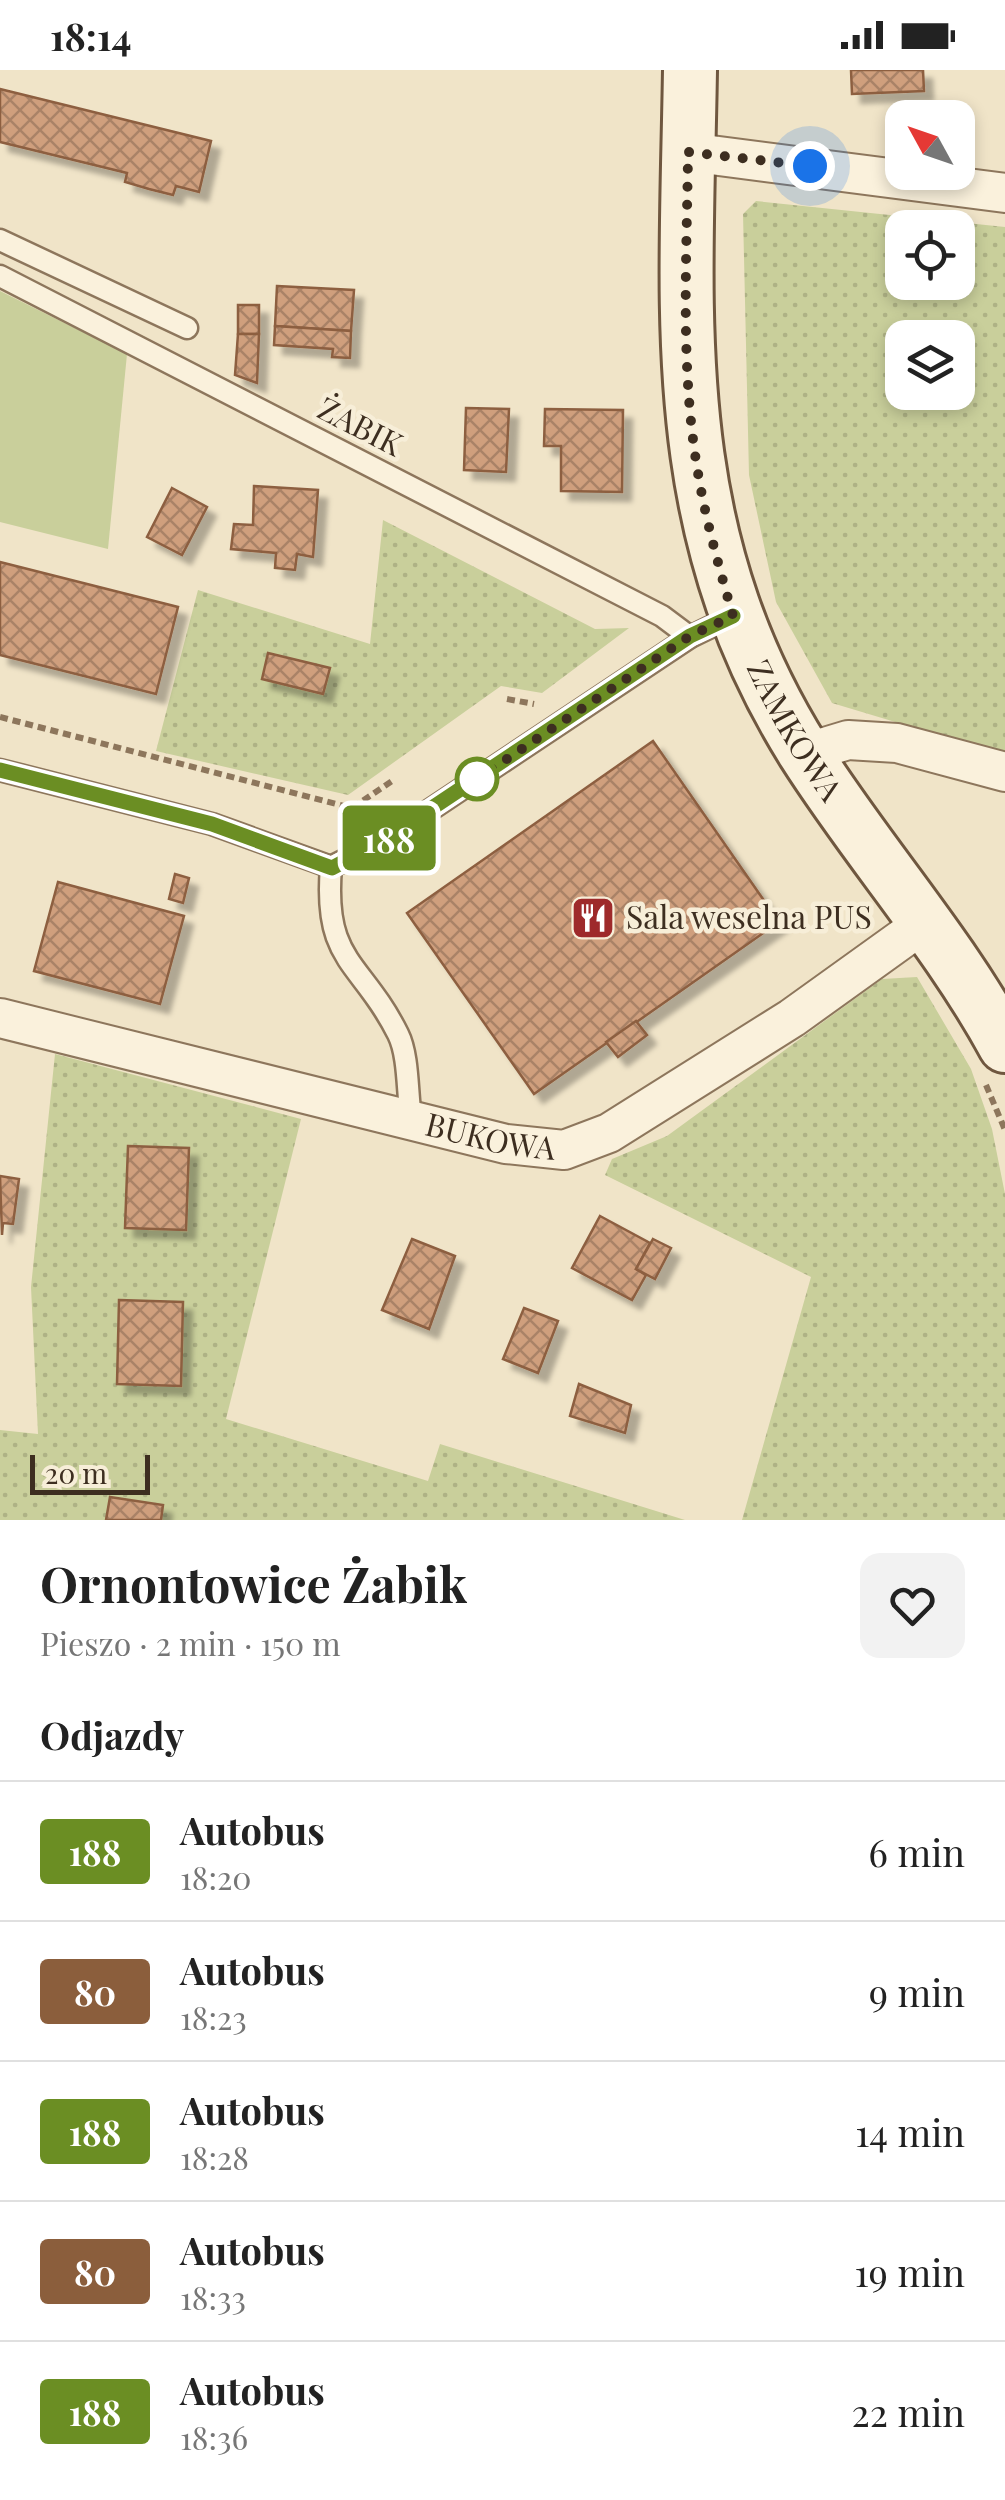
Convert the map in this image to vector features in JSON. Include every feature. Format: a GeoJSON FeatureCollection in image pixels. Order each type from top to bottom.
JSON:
{"type":"FeatureCollection","features":[{"type":"Feature","properties":{"kind":"street","name":"ZAMKOWA"},"geometry":{"type":"LineString","coordinates":[[690,70],[688,376],[712,626],[928,922],[975,991],[1005,1046]]}},
{"type":"Feature","properties":{"kind":"street"},"geometry":{"type":"LineString","coordinates":[[688,152],[1005,193]]}},
{"type":"Feature","properties":{"kind":"street"},"geometry":{"type":"LineString","coordinates":[[805,753],[848,740],[896,743],[1005,772]]}},
{"type":"Feature","properties":{"kind":"street","name":"BUKOWA"},"geometry":{"type":"LineString","coordinates":[[0,1018],[506,1144],[564,1150],[609,1133],[792,1018],[928,922]]}},
{"type":"Feature","properties":{"kind":"lane"},"geometry":{"type":"LineString","coordinates":[[0,240],[186,328]]}},
{"type":"Feature","properties":{"kind":"lane","name":"ŻABIK"},"geometry":{"type":"LineString","coordinates":[[0,276],[662,616],[712,626]]}},
{"type":"Feature","properties":{"kind":"lane"},"geometry":{"type":"LineString","coordinates":[[0,770],[212,824],[332,868],[384,840],[712,626]]}},
{"type":"Feature","properties":{"kind":"lane"},"geometry":{"type":"LineString","coordinates":[[332,868],[328,907],[334,940],[400,1036],[410,1118]]}},
{"type":"Feature","properties":{"kind":"path"},"geometry":{"type":"LineString","coordinates":[[507,700],[546,706]]}},
{"type":"Feature","properties":{"kind":"path"},"geometry":{"type":"LineString","coordinates":[[0,718],[352,808],[392,781]]}},
{"type":"Feature","properties":{"kind":"green space"},"geometry":{"type":"Polygon","coordinates":[[[756,201],[885,214],[885,300],[975,300],[975,224],[1005,227],[1005,755],[832,703],[776,602],[749,475],[743,214],[756,201]]]}},
{"type":"Feature","properties":{"kind":"green space"},"geometry":{"type":"Polygon","coordinates":[[[0,291],[127,354],[108,549],[0,522],[0,291]]]}},
{"type":"Feature","properties":{"kind":"green space"},"geometry":{"type":"Polygon","coordinates":[[[383,520],[595,629],[629,628],[542,693],[501,686],[348,795],[156,751],[198,590],[370,644],[383,520]]]}},
{"type":"Feature","properties":{"kind":"green space"},"geometry":{"type":"Polygon","coordinates":[[[917,977],[971,1069],[992,1129],[1005,1194],[1005,1520],[742,1520],[811,1277],[605,1175],[612,1159],[667,1136],[882,979],[917,977]]]}},
{"type":"Feature","properties":{"kind":"green space"},"geometry":{"type":"Polygon","coordinates":[[[55,1054],[301,1119],[226,1419],[428,1481],[440,1444],[685,1520],[0,1520],[0,1430],[38,1434],[31,1287],[55,1054]]]}},
{"type":"Feature","properties":{"kind":"building"},"geometry":{"type":"Polygon","coordinates":[[[851,70],[923,70],[924,91],[852,94],[851,70]]]}},
{"type":"Feature","properties":{"kind":"building"},"geometry":{"type":"Polygon","coordinates":[[[0,89],[211,141],[199,192],[176,186],[173,195],[149,189],[125,182],[127,173],[0,142],[0,89]]]}},
{"type":"Feature","properties":{"kind":"building"},"geometry":{"type":"Polygon","coordinates":[[[277,286],[354,290],[351,331],[275,326],[277,286]]]}},
{"type":"Feature","properties":{"kind":"building"},"geometry":{"type":"Polygon","coordinates":[[[238,305],[259,305],[259,334],[238,334],[238,305]]]}},
{"type":"Feature","properties":{"kind":"building"},"geometry":{"type":"Polygon","coordinates":[[[275,326],[351,331],[350,358],[332,357],[333,349],[274,345],[275,326]]]}},
{"type":"Feature","properties":{"kind":"building"},"geometry":{"type":"Polygon","coordinates":[[[238,334],[259,334],[257,383],[235,375],[238,334]]]}},
{"type":"Feature","properties":{"kind":"building"},"geometry":{"type":"Polygon","coordinates":[[[466,408],[509,409],[506,472],[464,470],[466,408]]]}},
{"type":"Feature","properties":{"kind":"building"},"geometry":{"type":"Polygon","coordinates":[[[545,409],[623,410],[622,492],[561,491],[561,446],[544,446],[545,409]]]}},
{"type":"Feature","properties":{"kind":"building"},"geometry":{"type":"Polygon","coordinates":[[[254,486],[318,490],[313,557],[297,554],[295,570],[275,568],[276,553],[231,549],[234,524],[253,525],[254,486]]]}},
{"type":"Feature","properties":{"kind":"building"},"geometry":{"type":"Polygon","coordinates":[[[172,488],[207,507],[182,555],[147,537],[172,488]]]}},
{"type":"Feature","properties":{"kind":"building"},"geometry":{"type":"Polygon","coordinates":[[[0,562],[178,607],[156,694],[0,655],[0,562]]]}},
{"type":"Feature","properties":{"kind":"building"},"geometry":{"type":"Polygon","coordinates":[[[268,653],[330,668],[323,694],[262,679],[268,653]]]}},
{"type":"Feature","properties":{"kind":"building","name":"Sala weselna PUS"},"geometry":{"type":"Polygon","coordinates":[[[653,741],[779,922],[534,1094],[407,913],[653,741]]]}},
{"type":"Feature","properties":{"kind":"building"},"geometry":{"type":"Polygon","coordinates":[[[175,874],[189,878],[183,903],[169,899],[175,874]]]}},
{"type":"Feature","properties":{"kind":"building"},"geometry":{"type":"Polygon","coordinates":[[[58,882],[184,916],[160,1004],[34,971],[58,882]]]}},
{"type":"Feature","properties":{"kind":"building"},"geometry":{"type":"Polygon","coordinates":[[[636,1021],[647,1035],[618,1057],[606,1042],[636,1021]]]}},
{"type":"Feature","properties":{"kind":"building"},"geometry":{"type":"Polygon","coordinates":[[[128,1146],[189,1148],[186,1230],[125,1228],[128,1146]]]}},
{"type":"Feature","properties":{"kind":"building"},"geometry":{"type":"Polygon","coordinates":[[[0,1176],[19,1179],[13,1224],[3,1223],[2,1235],[0,1176]]]}},
{"type":"Feature","properties":{"kind":"building"},"geometry":{"type":"Polygon","coordinates":[[[600,1216],[650,1243],[636,1269],[646,1275],[632,1300],[572,1268],[600,1216]]]}},
{"type":"Feature","properties":{"kind":"building"},"geometry":{"type":"Polygon","coordinates":[[[412,1239],[455,1256],[429,1329],[382,1310],[412,1239]]]}},
{"type":"Feature","properties":{"kind":"building"},"geometry":{"type":"Polygon","coordinates":[[[653,1239],[671,1248],[655,1279],[636,1269],[653,1239]]]}},
{"type":"Feature","properties":{"kind":"building"},"geometry":{"type":"Polygon","coordinates":[[[119,1300],[183,1302],[181,1386],[117,1384],[119,1300]]]}},
{"type":"Feature","properties":{"kind":"building"},"geometry":{"type":"Polygon","coordinates":[[[524,1308],[558,1321],[538,1373],[503,1359],[524,1308]]]}},
{"type":"Feature","properties":{"kind":"building"},"geometry":{"type":"Polygon","coordinates":[[[579,1384],[631,1405],[625,1433],[570,1416],[579,1384]]]}},
{"type":"Feature","properties":{"kind":"building"},"geometry":{"type":"Polygon","coordinates":[[[110,1497],[163,1505],[161,1520],[106,1520],[110,1497]]]}},
{"type":"Feature","properties":{"kind":"bus line","name":"188"},"geometry":{"type":"LineString","coordinates":[[0,770],[212,824],[332,868],[384,840],[690,636],[733,616]]}},
{"type":"Feature","properties":{"kind":"place","name":"Sala weselna PUS"},"geometry":{"type":"Point","coordinates":[593,918]}},
{"type":"Feature","properties":{"kind":"route"},"geometry":{"type":"LineString","coordinates":[[477,779],[690,636],[733,616],[711,540],[696,465],[688,376],[688,152],[810,166]]}}]}
